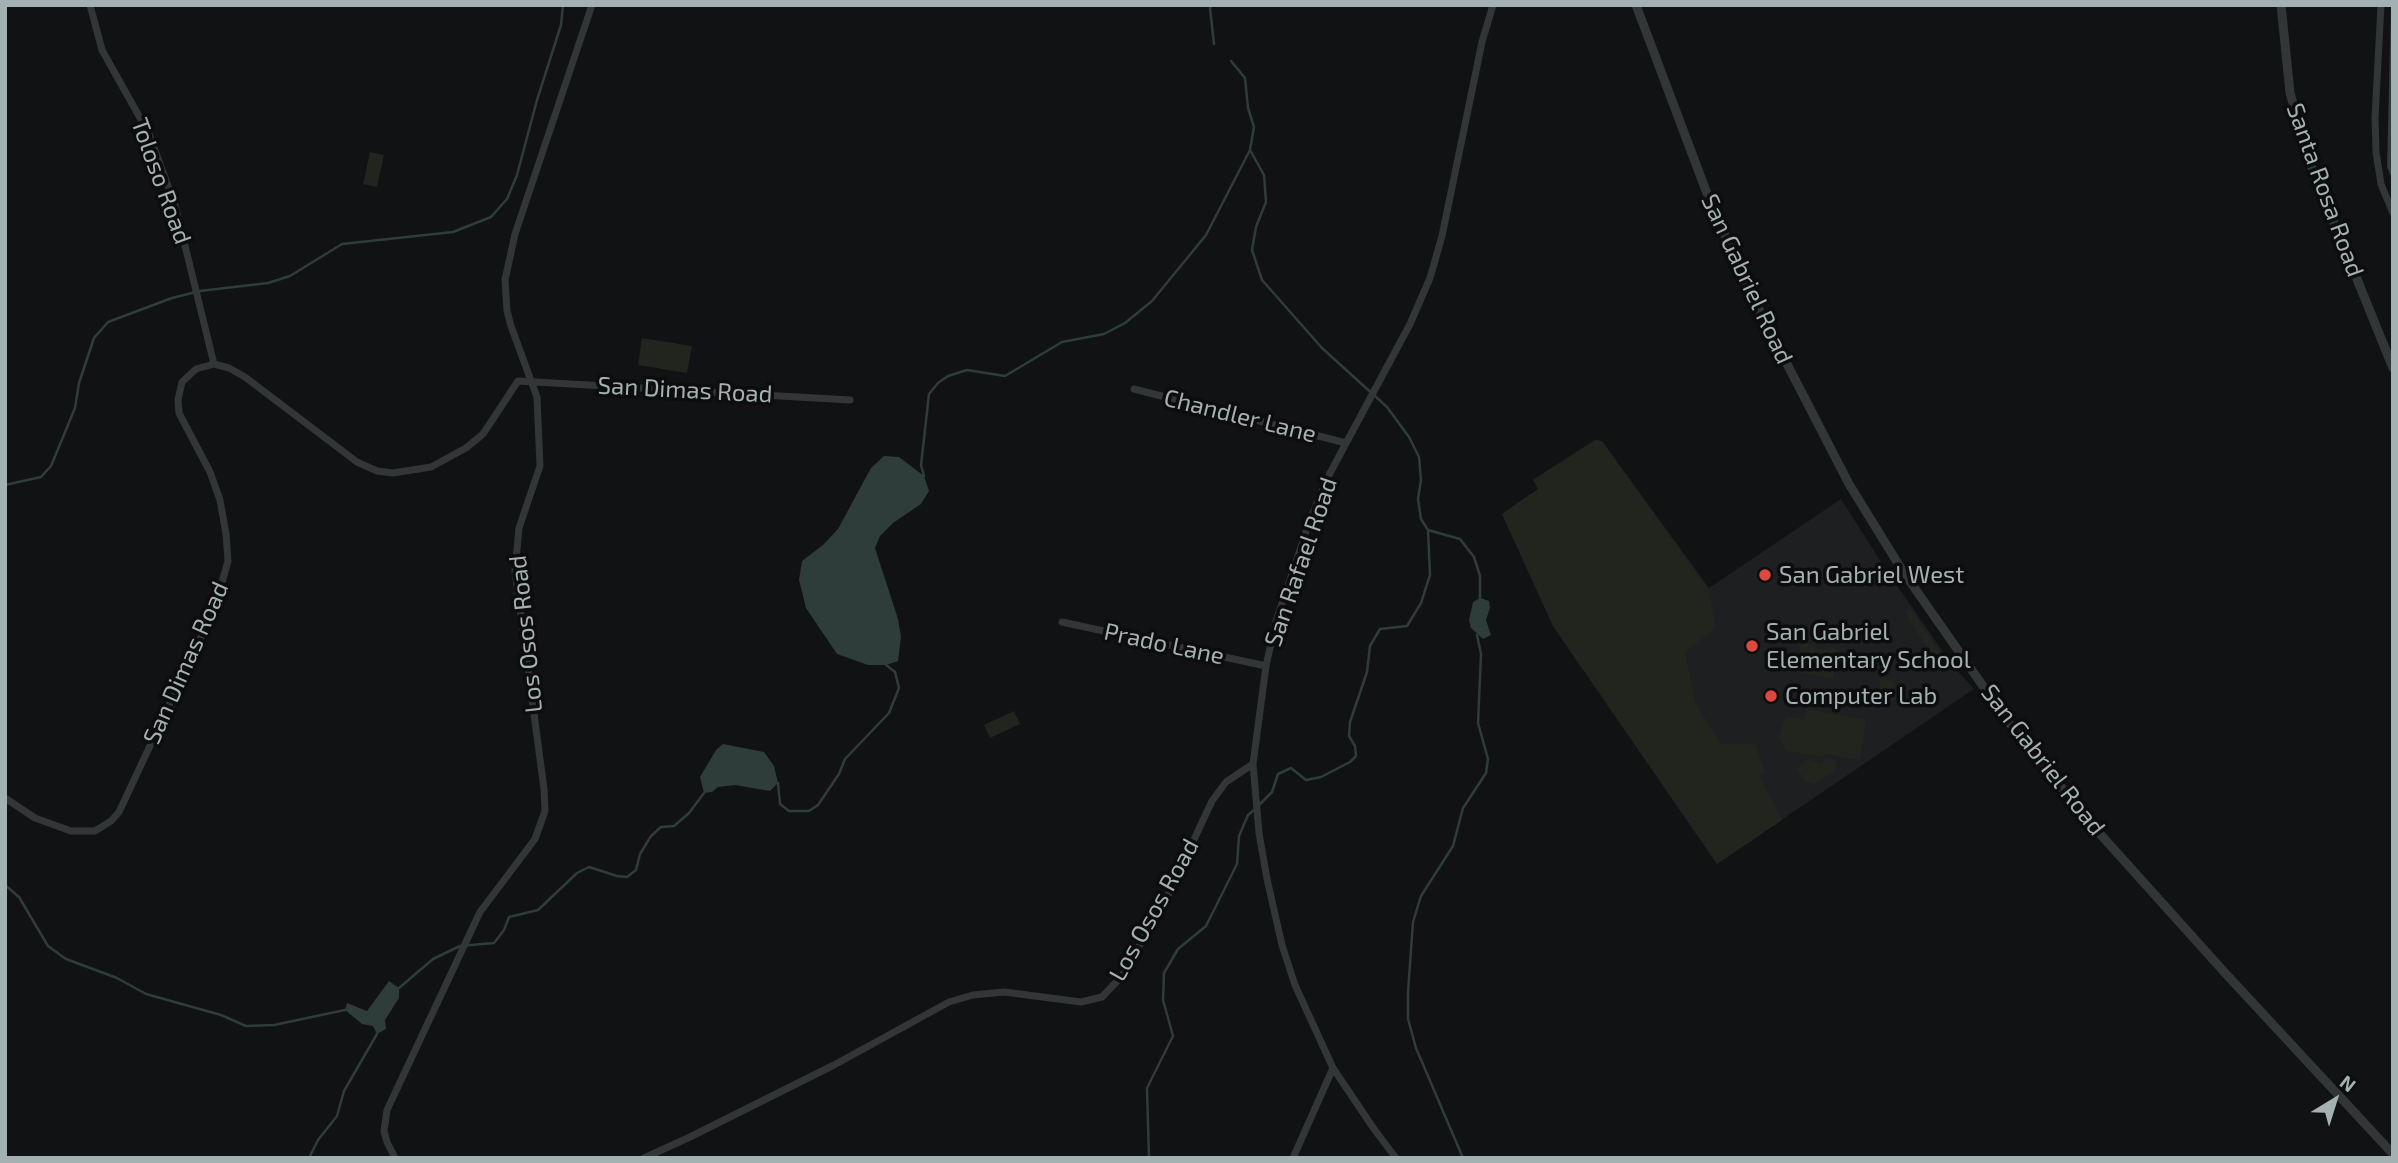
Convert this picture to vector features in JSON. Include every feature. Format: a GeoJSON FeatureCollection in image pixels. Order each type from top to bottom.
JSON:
{"type":"FeatureCollection","features":[{"type":"Feature","properties":{"kind":"street","name":"Toloso Road"},"geometry":{"type":"LineString","coordinates":[[90,5],[102,50],[149,134],[175,205],[214,364]]}},
{"type":"Feature","properties":{"kind":"street","name":"Los Osos Road"},"geometry":{"type":"LineString","coordinates":[[395,1158],[384,1131],[387,1110],[469,934],[497,887],[535,839],[545,811],[515,571],[519,528],[540,466],[537,397],[507,311],[505,280],[510,251],[592,5]]}},
{"type":"Feature","properties":{"kind":"street","name":"San Rafael Road"},"geometry":{"type":"LineString","coordinates":[[1396,1158],[1334,1068],[1295,985],[1272,906],[1259,832],[1253,764],[1266,666],[1276,621],[1317,501],[1410,324],[1430,278],[1441,239],[1479,55],[1493,5]]}},
{"type":"Feature","properties":{"kind":"street","name":"San Gabriel Road"},"geometry":{"type":"LineString","coordinates":[[1636,5],[1711,204],[1753,298],[1849,484],[1898,564],[2006,719],[2078,808],[2226,974],[2393,1154]]}},
{"type":"Feature","properties":{"kind":"street","name":"Santa Rosa Road"},"geometry":{"type":"LineString","coordinates":[[2281,5],[2290,93],[2304,143],[2393,368]]}},
{"type":"Feature","properties":{"kind":"street"},"geometry":{"type":"LineString","coordinates":[[2381,5],[2375,118],[2376,152],[2381,184],[2393,213]]}},
{"type":"Feature","properties":{"kind":"street"},"geometry":{"type":"LineString","coordinates":[[214,364],[229,368],[245,377],[357,462],[377,471],[393,473],[431,467],[466,448],[483,434],[518,381],[530,381]]}},
{"type":"Feature","properties":{"kind":"street","name":"San Dimas Road"},"geometry":{"type":"LineString","coordinates":[[5,798],[35,818],[71,831],[95,831],[102,828],[119,811],[215,607],[223,582],[228,550],[220,500],[210,472],[179,413],[178,400],[182,382],[196,369],[214,364]]}},
{"type":"Feature","properties":{"kind":"street","name":"San Dimas Road"},"geometry":{"type":"LineString","coordinates":[[530,381],[850,400]]}},
{"type":"Feature","properties":{"kind":"street","name":"Chandler Lane"},"geometry":{"type":"LineString","coordinates":[[1134,389],[1346,443]]}},
{"type":"Feature","properties":{"kind":"street","name":"Prado Lane"},"geometry":{"type":"LineString","coordinates":[[1062,622],[1266,666]]}},
{"type":"Feature","properties":{"kind":"street","name":"Los Osos Road"},"geometry":{"type":"LineString","coordinates":[[644,1158],[834,1065],[949,1002],[993,992],[1015,992],[1082,1002],[1102,997],[1122,976],[1145,936],[1170,891],[1212,801],[1226,782],[1253,764]]}},
{"type":"Feature","properties":{"kind":"street"},"geometry":{"type":"LineString","coordinates":[[1293,1158],[1334,1068]]}},
{"type":"Feature","properties":{"kind":"shaded area"},"geometry":{"type":"Polygon","coordinates":[[[2393,5],[2393,181],[2387,167],[2393,5]]]}},
{"type":"Feature","properties":{"kind":"shaded area"},"geometry":{"type":"Polygon","coordinates":[[[370,152],[384,155],[377,187],[363,184],[370,152]]]}},
{"type":"Feature","properties":{"kind":"shaded area"},"geometry":{"type":"Polygon","coordinates":[[[642,338],[692,346],[687,373],[638,365],[642,338]]]}},
{"type":"Feature","properties":{"kind":"shaded area","name":"San Gabriel Elementary School"},"geometry":{"type":"Polygon","coordinates":[[[1595,440],[1602,441],[1709,588],[1841,499],[1952,665],[1974,689],[1717,864],[1553,626],[1502,514],[1538,489],[1533,480],[1595,440]]]}},
{"type":"Feature","properties":{"kind":"shaded area"},"geometry":{"type":"Polygon","coordinates":[[[1595,440],[1602,441],[1708,589],[1715,624],[1711,632],[1685,652],[1695,702],[1721,744],[1756,744],[1765,772],[1759,776],[1782,820],[1717,864],[1553,626],[1502,514],[1538,489],[1533,480],[1595,440]]]}},
{"type":"Feature","properties":{"kind":"shaded area"},"geometry":{"type":"Polygon","coordinates":[[[884,456],[899,457],[924,476],[929,491],[921,504],[893,523],[880,536],[875,548],[898,619],[901,637],[898,661],[886,665],[868,665],[837,654],[806,608],[799,580],[802,561],[838,529],[871,468],[884,456]]]}},
{"type":"Feature","properties":{"kind":"shaded area"},"geometry":{"type":"Polygon","coordinates":[[[1480,598],[1489,601],[1490,608],[1486,620],[1491,635],[1483,639],[1471,628],[1469,620],[1473,602],[1480,598]]]}},
{"type":"Feature","properties":{"kind":"shaded area"},"geometry":{"type":"Polygon","coordinates":[[[1910,608],[1950,670],[1943,669],[1907,617],[1906,612],[1910,608]]]}},
{"type":"Feature","properties":{"kind":"shaded area"},"geometry":{"type":"Polygon","coordinates":[[[1807,643],[1818,649],[1838,650],[1833,679],[1796,672],[1801,644],[1807,643]]]}},
{"type":"Feature","properties":{"kind":"shaded area"},"geometry":{"type":"Polygon","coordinates":[[[1881,678],[1894,682],[1893,691],[1898,697],[1882,708],[1876,703],[1881,678]]]}},
{"type":"Feature","properties":{"kind":"shaded area"},"geometry":{"type":"Polygon","coordinates":[[[1806,709],[1866,720],[1860,760],[1786,751],[1779,737],[1786,717],[1804,719],[1806,709]]]}},
{"type":"Feature","properties":{"kind":"shaded area"},"geometry":{"type":"Polygon","coordinates":[[[1014,711],[1020,724],[990,738],[984,725],[1014,711]]]}},
{"type":"Feature","properties":{"kind":"shaded area"},"geometry":{"type":"Polygon","coordinates":[[[723,744],[764,752],[774,766],[778,783],[770,791],[735,785],[718,787],[712,792],[704,793],[700,777],[716,750],[723,744]]]}},
{"type":"Feature","properties":{"kind":"shaded area"},"geometry":{"type":"Polygon","coordinates":[[[1826,758],[1834,759],[1837,765],[1835,771],[1815,784],[1806,782],[1798,770],[1800,765],[1808,759],[1821,763],[1826,758]]]}},
{"type":"Feature","properties":{"kind":"shaded area"},"geometry":{"type":"Polygon","coordinates":[[[389,981],[399,988],[399,998],[385,1020],[386,1029],[377,1034],[373,1026],[362,1024],[345,1010],[347,1003],[367,1011],[389,981]]]}},
{"type":"Feature","properties":{"kind":"waterway"},"geometry":{"type":"LineString","coordinates":[[5,485],[41,477],[51,466],[75,408],[79,383],[94,338],[108,322],[172,298],[200,291],[268,283],[290,276],[342,244],[453,232],[491,217],[507,199],[517,175],[561,25],[563,5]]}},
{"type":"Feature","properties":{"kind":"waterway"},"geometry":{"type":"LineString","coordinates":[[1212,5],[1210,8],[1214,44]]}},
{"type":"Feature","properties":{"kind":"waterway"},"geometry":{"type":"LineString","coordinates":[[924,476],[921,465],[929,394],[938,383],[948,376],[967,370],[1005,376],[1062,342],[1104,334],[1125,323],[1152,301],[1206,235],[1250,150],[1254,127],[1248,108],[1245,78],[1231,61]]}},
{"type":"Feature","properties":{"kind":"waterway"},"geometry":{"type":"LineString","coordinates":[[1250,150],[1264,175],[1266,202],[1256,227],[1252,250],[1262,280],[1322,348],[1387,407],[1409,437],[1419,457],[1421,480],[1418,499],[1421,519],[1428,530],[1430,575],[1421,603],[1407,626],[1380,629],[1370,646],[1367,672],[1350,722],[1349,736],[1355,746],[1356,756],[1321,777],[1306,780],[1291,768],[1278,774],[1272,792],[1259,805]]}},
{"type":"Feature","properties":{"kind":"waterway"},"geometry":{"type":"LineString","coordinates":[[1428,530],[1460,539],[1474,557],[1480,576],[1480,598]]}},
{"type":"Feature","properties":{"kind":"waterway"},"geometry":{"type":"LineString","coordinates":[[1463,1158],[1416,1048],[1408,1019],[1408,992],[1413,922],[1421,896],[1453,846],[1463,808],[1486,773],[1488,759],[1478,723],[1481,654],[1477,635]]}},
{"type":"Feature","properties":{"kind":"waterway"},"geometry":{"type":"LineString","coordinates":[[778,783],[780,804],[789,811],[809,811],[818,805],[839,774],[845,759],[889,713],[899,688],[895,672],[886,665]]}},
{"type":"Feature","properties":{"kind":"waterway"},"geometry":{"type":"LineString","coordinates":[[399,988],[433,959],[460,946],[494,943],[504,930],[509,917],[538,910],[577,873],[589,867],[627,877],[636,870],[640,854],[651,836],[661,827],[674,826],[689,813],[704,793]]}},
{"type":"Feature","properties":{"kind":"waterway"},"geometry":{"type":"LineString","coordinates":[[1149,1158],[1147,1088],[1173,1036],[1163,1000],[1164,973],[1178,949],[1206,926],[1237,864],[1239,836],[1248,815],[1254,810]]}},
{"type":"Feature","properties":{"kind":"waterway"},"geometry":{"type":"LineString","coordinates":[[5,885],[19,897],[48,946],[66,959],[117,978],[146,994],[221,1015],[246,1026],[274,1025],[345,1010]]}},
{"type":"Feature","properties":{"kind":"waterway"},"geometry":{"type":"LineString","coordinates":[[309,1158],[318,1140],[337,1116],[344,1091],[377,1034]]}},
{"type":"Feature","properties":{"kind":"place","name":"San Gabriel West"},"geometry":{"type":"Point","coordinates":[1765,575]}},
{"type":"Feature","properties":{"kind":"place","name":"San Gabriel Elementary School"},"geometry":{"type":"Point","coordinates":[1752,646]}},
{"type":"Feature","properties":{"kind":"place","name":"Computer Lab"},"geometry":{"type":"Point","coordinates":[1771,696]}}]}
